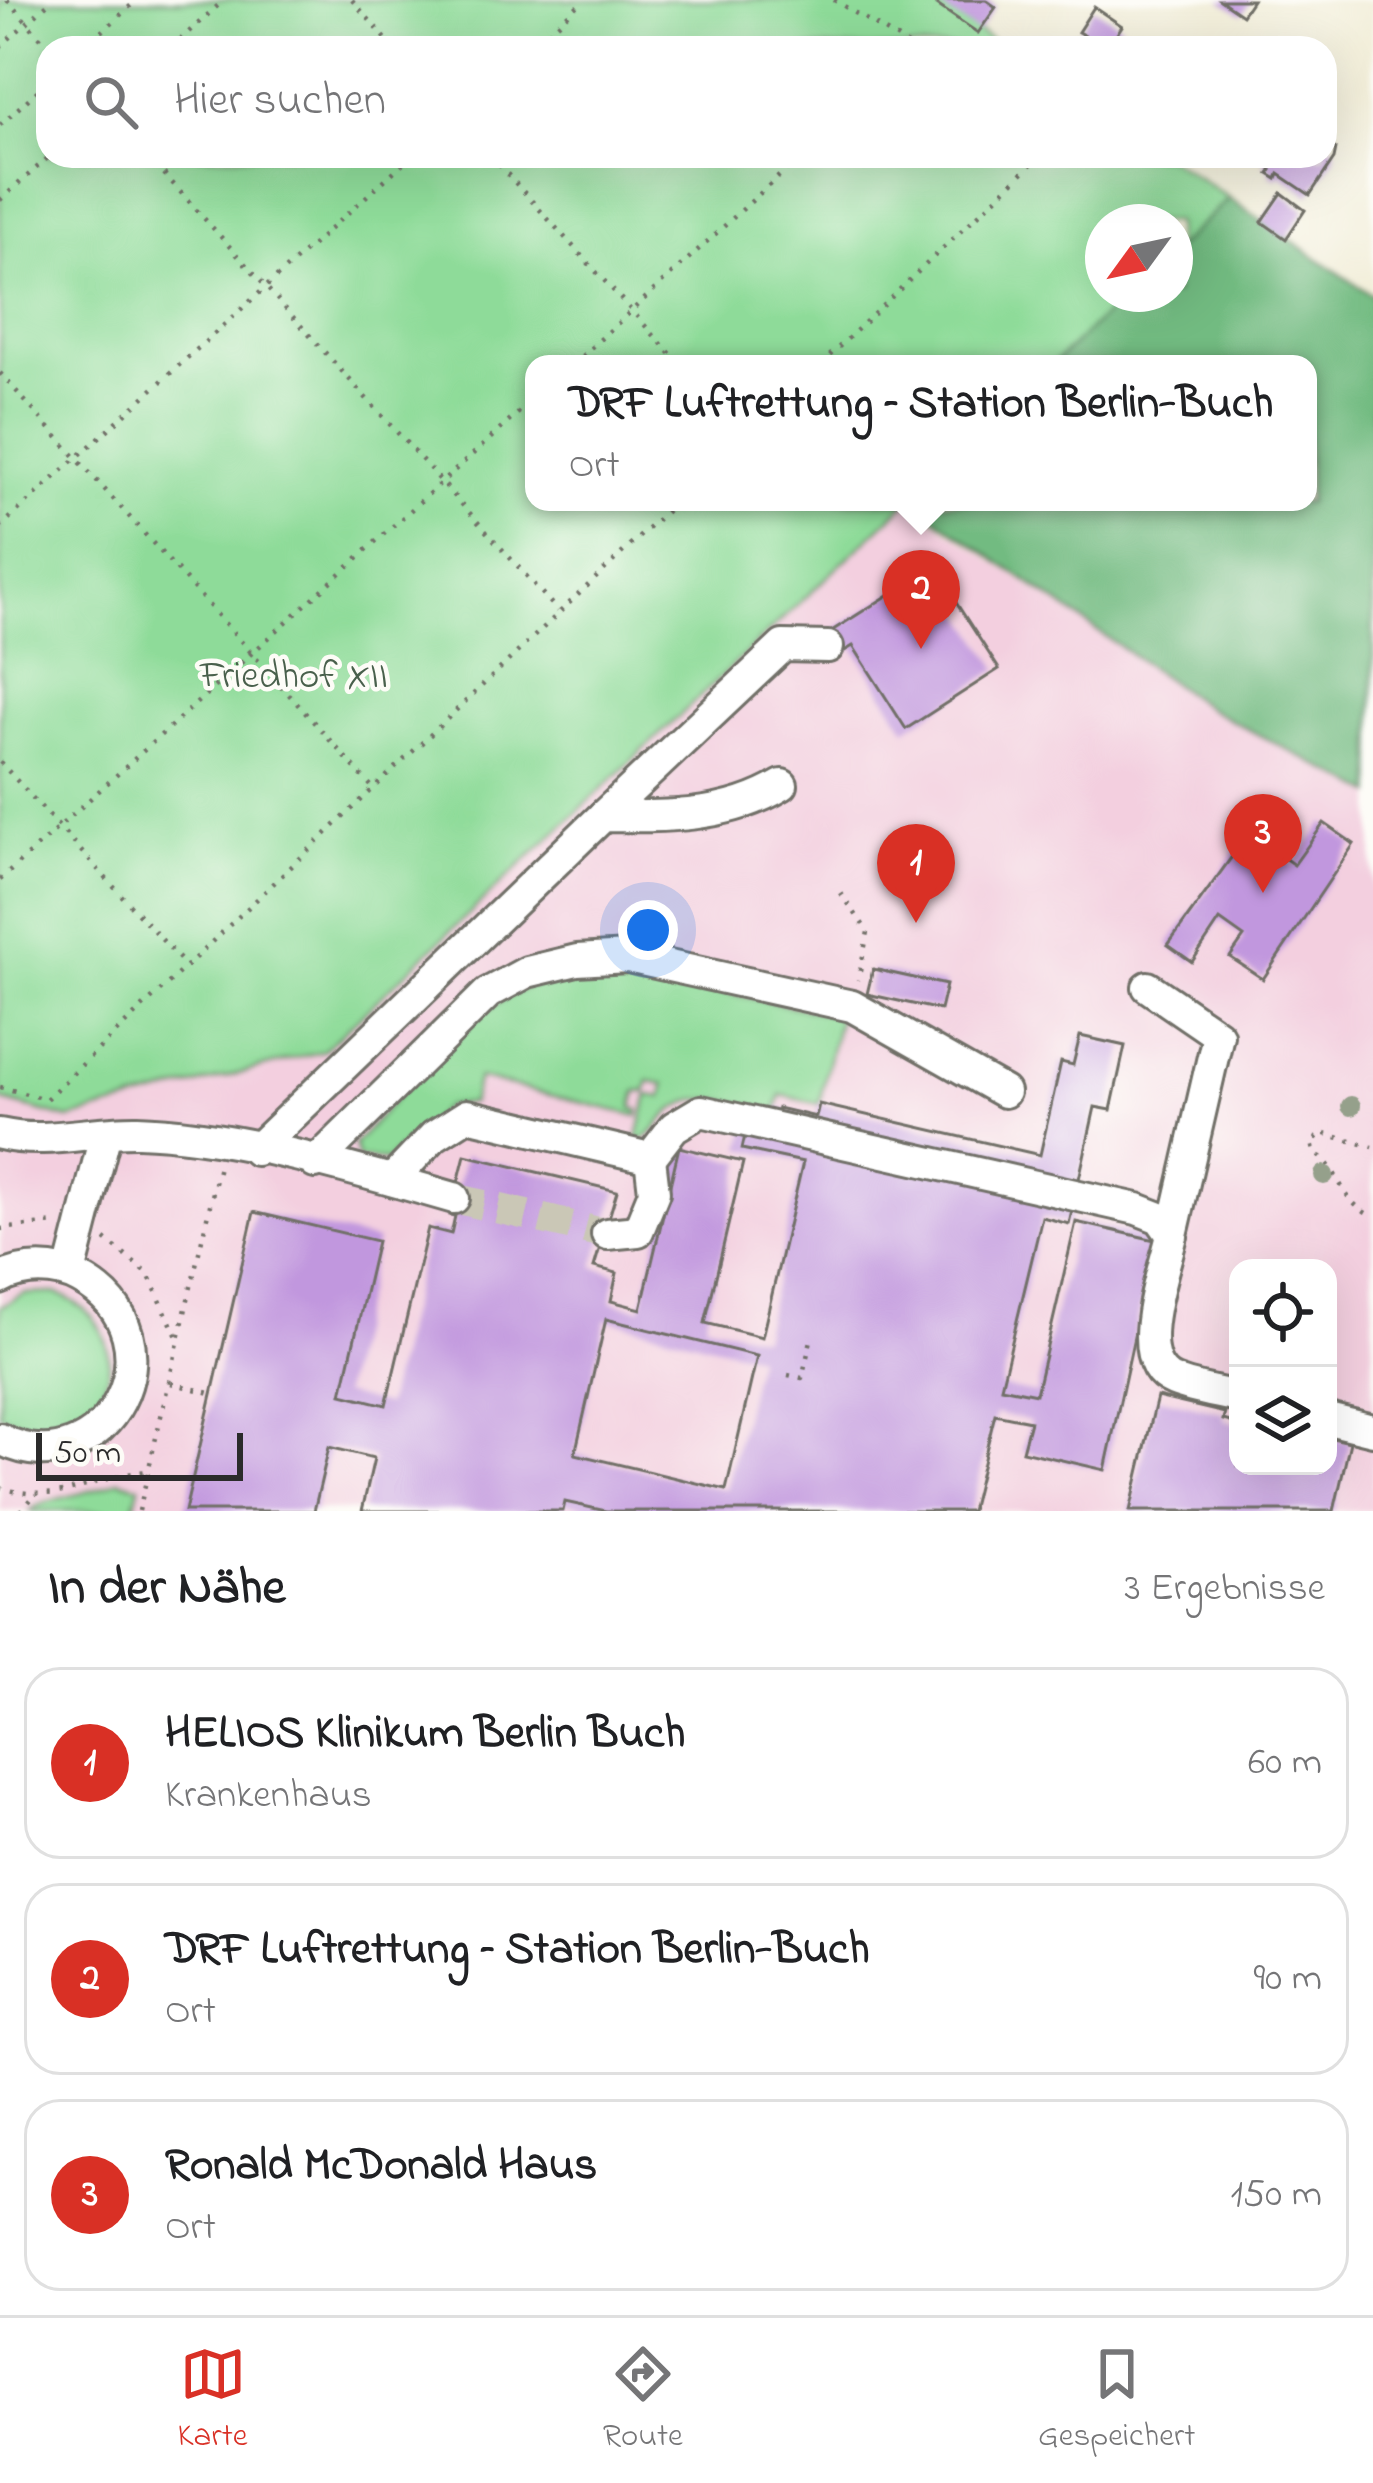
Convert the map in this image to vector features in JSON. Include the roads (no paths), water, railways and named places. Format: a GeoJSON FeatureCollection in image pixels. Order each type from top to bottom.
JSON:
{"type":"FeatureCollection","features":[{"type":"Feature","properties":{"kind":"lane"},"geometry":{"type":"LineString","coordinates":[[256,1150],[783,646],[829,647]]}},
{"type":"Feature","properties":{"kind":"lane"},"geometry":{"type":"LineString","coordinates":[[603,816],[673,818],[753,802],[782,784]]}},
{"type":"Feature","properties":{"kind":"lane"},"geometry":{"type":"LineString","coordinates":[[315,1163],[488,993],[527,972],[577,960],[628,957],[852,1006],[1004,1092]]}},
{"type":"Feature","properties":{"kind":"lane"},"geometry":{"type":"LineString","coordinates":[[1148,987],[1218,1035],[1148,1346],[1153,1367],[1171,1381],[1229,1395]]}},
{"type":"Feature","properties":{"kind":"lane"},"geometry":{"type":"LineString","coordinates":[[650,1158],[690,1116],[728,1114],[1137,1209],[1160,1218],[1172,1234]]}},
{"type":"Feature","properties":{"kind":"lane"},"geometry":{"type":"LineString","coordinates":[[392,1180],[434,1136],[467,1115],[650,1158]]}},
{"type":"Feature","properties":{"kind":"lane"},"geometry":{"type":"LineString","coordinates":[[0,1134],[105,1136],[135,1131],[224,1143],[454,1198]]}},
{"type":"Feature","properties":{"kind":"lane"},"geometry":{"type":"LineString","coordinates":[[70,1273],[105,1136]]}},
{"type":"Feature","properties":{"kind":"lane"},"geometry":{"type":"LineString","coordinates":[[607,1234],[638,1231],[654,1192],[650,1158]]}},
{"type":"Feature","properties":{"kind":"lane"},"geometry":{"type":"LineString","coordinates":[[0,1279],[40,1268],[70,1273],[98,1288],[118,1311],[130,1340],[131,1372],[122,1401],[103,1426],[76,1444],[46,1450],[0,1439]]}},
{"type":"Feature","properties":{"kind":"lane"},"geometry":{"type":"LineString","coordinates":[[1337,1421],[1373,1430]]}},
{"type":"Feature","properties":{"kind":"tunnel"},"geometry":{"type":"LineString","coordinates":[[454,1198],[607,1234]]}},
{"type":"Feature","properties":{"kind":"place","name":"DRF Luftrettung – Station Berlin-Buch"},"geometry":{"type":"Point","coordinates":[921,649]}},
{"type":"Feature","properties":{"kind":"place","name":"Ronald McDonald Haus"},"geometry":{"type":"Point","coordinates":[1263,893]}},
{"type":"Feature","properties":{"kind":"place","name":"HELIOS Klinikum Berlin Buch"},"geometry":{"type":"Point","coordinates":[916,923]}},
{"type":"Feature","properties":{"kind":"park label","name":"Friedhof XII"},"geometry":{"type":"Point","coordinates":[294,673]}}]}
